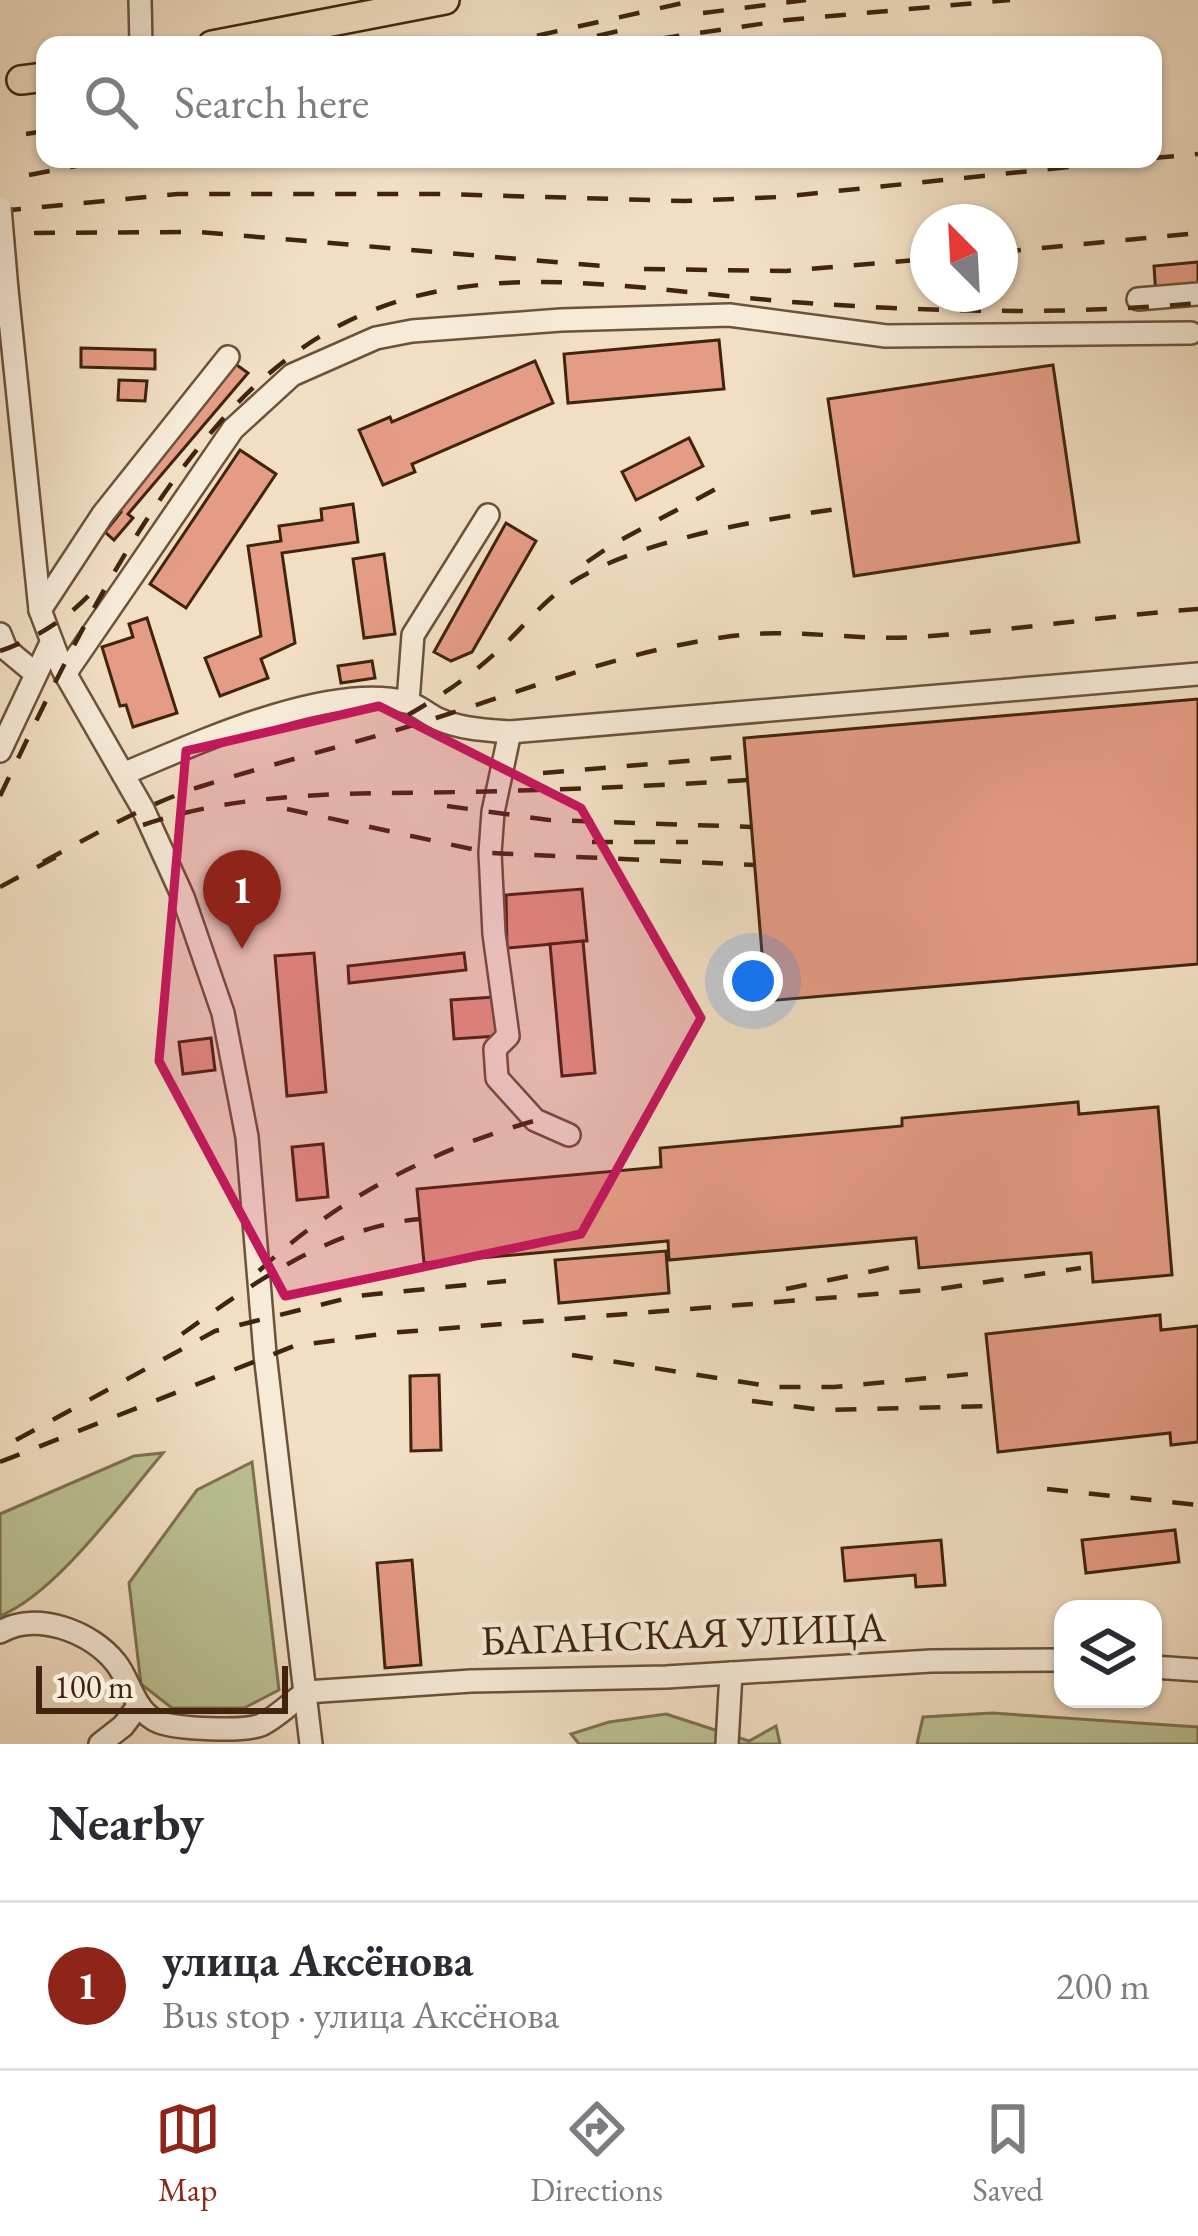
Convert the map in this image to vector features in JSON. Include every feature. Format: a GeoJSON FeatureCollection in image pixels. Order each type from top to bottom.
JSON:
{"type":"FeatureCollection","features":[{"type":"Feature","properties":{"kind":"main road"},"geometry":{"type":"LineString","coordinates":[[251,36],[375,7],[445,0]]}},
{"type":"Feature","properties":{"kind":"street"},"geometry":{"type":"LineString","coordinates":[[140,0],[141,36]]}},
{"type":"Feature","properties":{"kind":"street"},"geometry":{"type":"LineString","coordinates":[[0,208],[40,610],[50,645],[123,774],[183,897],[223,1013],[247,1137],[265,1354],[311,1744]]}},
{"type":"Feature","properties":{"kind":"street"},"geometry":{"type":"LineString","coordinates":[[1138,299],[1198,294]]}},
{"type":"Feature","properties":{"kind":"street"},"geometry":{"type":"LineString","coordinates":[[65,674],[233,429],[292,375],[376,338],[561,320],[729,315],[886,336],[1191,333]]}},
{"type":"Feature","properties":{"kind":"street"},"geometry":{"type":"LineString","coordinates":[[40,610],[103,514],[228,357]]}},
{"type":"Feature","properties":{"kind":"street"},"geometry":{"type":"LineString","coordinates":[[408,702],[413,635],[488,515]]}},
{"type":"Feature","properties":{"kind":"street"},"geometry":{"type":"LineString","coordinates":[[0,634],[5,650],[36,674]]}},
{"type":"Feature","properties":{"kind":"street"},"geometry":{"type":"LineString","coordinates":[[0,751],[50,645]]}},
{"type":"Feature","properties":{"kind":"street"},"geometry":{"type":"LineString","coordinates":[[123,774],[200,742],[316,705],[369,698],[408,702],[468,728],[510,732],[1198,674]]}},
{"type":"Feature","properties":{"kind":"street"},"geometry":{"type":"LineString","coordinates":[[510,732],[490,835],[494,934],[508,1036],[495,1049],[496,1078],[535,1120],[568,1135]]}},
{"type":"Feature","properties":{"kind":"street"},"geometry":{"type":"LineString","coordinates":[[0,1632],[12,1625],[62,1624],[115,1661],[139,1705],[158,1721],[207,1728],[259,1726],[306,1692]]}},
{"type":"Feature","properties":{"kind":"street","name":"БАГАНСКАЯ УЛИЦА"},"geometry":{"type":"LineString","coordinates":[[306,1692],[931,1661],[1054,1660]]}},
{"type":"Feature","properties":{"kind":"street"},"geometry":{"type":"LineString","coordinates":[[1162,1667],[1198,1670]]}},
{"type":"Feature","properties":{"kind":"street"},"geometry":{"type":"LineString","coordinates":[[727,1744],[731,1673]]}},
{"type":"Feature","properties":{"kind":"street"},"geometry":{"type":"LineString","coordinates":[[100,1744],[127,1735],[139,1705]]}},
{"type":"Feature","properties":{"kind":"highlighted area"},"geometry":{"type":"Polygon","coordinates":[[[379,706],[581,808],[701,1018],[581,1234],[285,1296],[159,1061],[186,751],[379,706]]]}},
{"type":"Feature","properties":{"kind":"green space"},"geometry":{"type":"Polygon","coordinates":[[[163,1453],[66,1567],[44,1588],[0,1616],[0,1514],[134,1456],[163,1453]]]}},
{"type":"Feature","properties":{"kind":"green space"},"geometry":{"type":"Polygon","coordinates":[[[252,1462],[279,1690],[244,1708],[172,1708],[141,1684],[129,1583],[197,1490],[252,1462]]]}},
{"type":"Feature","properties":{"kind":"green space"},"geometry":{"type":"Polygon","coordinates":[[[992,1713],[1198,1727],[1198,1744],[917,1744],[923,1717],[992,1713]]]}},
{"type":"Feature","properties":{"kind":"green space"},"geometry":{"type":"Polygon","coordinates":[[[666,1714],[749,1741],[776,1726],[780,1744],[579,1744],[571,1734],[609,1722],[666,1714]]]}},
{"type":"Feature","properties":{"kind":"building"},"geometry":{"type":"Polygon","coordinates":[[[1198,262],[1198,292],[1156,296],[1154,266],[1198,262]]]}},
{"type":"Feature","properties":{"kind":"building"},"geometry":{"type":"Polygon","coordinates":[[[719,340],[724,389],[568,403],[564,354],[719,340]]]}},
{"type":"Feature","properties":{"kind":"building"},"geometry":{"type":"Polygon","coordinates":[[[81,348],[155,350],[155,369],[81,367],[81,348]]]}},
{"type":"Feature","properties":{"kind":"building"},"geometry":{"type":"Polygon","coordinates":[[[535,361],[553,403],[412,464],[415,472],[383,485],[359,430],[390,417],[392,422],[535,361]]]}},
{"type":"Feature","properties":{"kind":"building"},"geometry":{"type":"Polygon","coordinates":[[[234,363],[248,373],[128,514],[133,518],[114,540],[105,532],[121,512],[114,507],[234,363]]]}},
{"type":"Feature","properties":{"kind":"building"},"geometry":{"type":"Polygon","coordinates":[[[1053,365],[1079,542],[854,576],[828,399],[1053,365]]]}},
{"type":"Feature","properties":{"kind":"building"},"geometry":{"type":"Polygon","coordinates":[[[119,380],[147,381],[145,401],[118,400],[119,380]]]}},
{"type":"Feature","properties":{"kind":"building"},"geometry":{"type":"Polygon","coordinates":[[[689,438],[703,466],[636,500],[622,472],[689,438]]]}},
{"type":"Feature","properties":{"kind":"building"},"geometry":{"type":"Polygon","coordinates":[[[240,450],[276,474],[186,608],[150,584],[240,450]]]}},
{"type":"Feature","properties":{"kind":"building"},"geometry":{"type":"Polygon","coordinates":[[[353,504],[358,542],[282,553],[295,643],[261,659],[268,678],[220,696],[205,658],[261,636],[248,546],[281,541],[279,526],[322,520],[321,509],[353,504]]]}},
{"type":"Feature","properties":{"kind":"building"},"geometry":{"type":"Polygon","coordinates":[[[506,523],[536,541],[472,652],[451,661],[434,652],[506,523]]]}},
{"type":"Feature","properties":{"kind":"building"},"geometry":{"type":"Polygon","coordinates":[[[384,554],[395,634],[364,638],[353,559],[384,554]]]}},
{"type":"Feature","properties":{"kind":"building"},"geometry":{"type":"Polygon","coordinates":[[[147,618],[177,713],[133,727],[126,705],[120,706],[102,647],[133,637],[129,624],[147,618]]]}},
{"type":"Feature","properties":{"kind":"building"},"geometry":{"type":"Polygon","coordinates":[[[372,661],[375,678],[341,683],[338,666],[372,661]]]}},
{"type":"Feature","properties":{"kind":"building"},"geometry":{"type":"Polygon","coordinates":[[[1198,699],[1198,964],[766,1001],[744,738],[1198,699]]]}},
{"type":"Feature","properties":{"kind":"building"},"geometry":{"type":"Polygon","coordinates":[[[582,889],[587,941],[507,948],[506,895],[582,889]]]}},
{"type":"Feature","properties":{"kind":"building"},"geometry":{"type":"Polygon","coordinates":[[[583,941],[595,1073],[562,1076],[550,944],[583,941]]]}},
{"type":"Feature","properties":{"kind":"building"},"geometry":{"type":"Polygon","coordinates":[[[314,953],[326,1092],[287,1096],[275,956],[314,953]]]}},
{"type":"Feature","properties":{"kind":"building"},"geometry":{"type":"Polygon","coordinates":[[[464,953],[466,970],[349,983],[348,966],[464,953]]]}},
{"type":"Feature","properties":{"kind":"building"},"geometry":{"type":"Polygon","coordinates":[[[494,997],[497,1036],[454,1039],[451,1000],[494,997]]]}},
{"type":"Feature","properties":{"kind":"building"},"geometry":{"type":"Polygon","coordinates":[[[211,1038],[215,1070],[183,1074],[179,1042],[211,1038]]]}},
{"type":"Feature","properties":{"kind":"building"},"geometry":{"type":"Polygon","coordinates":[[[1078,1102],[1079,1114],[1158,1107],[1172,1275],[1093,1282],[1091,1253],[919,1268],[916,1238],[669,1260],[668,1241],[424,1263],[417,1189],[661,1167],[660,1148],[902,1126],[902,1118],[1078,1102]]]}},
{"type":"Feature","properties":{"kind":"building"},"geometry":{"type":"Polygon","coordinates":[[[323,1144],[328,1197],[297,1200],[292,1147],[323,1144]]]}},
{"type":"Feature","properties":{"kind":"building"},"geometry":{"type":"Polygon","coordinates":[[[666,1251],[669,1293],[559,1303],[555,1260],[666,1251]]]}},
{"type":"Feature","properties":{"kind":"building"},"geometry":{"type":"Polygon","coordinates":[[[1160,1315],[1161,1330],[1198,1326],[1198,1442],[1171,1445],[1170,1433],[998,1452],[986,1334],[1160,1315]]]}},
{"type":"Feature","properties":{"kind":"building"},"geometry":{"type":"Polygon","coordinates":[[[439,1375],[441,1450],[411,1451],[410,1376],[439,1375]]]}},
{"type":"Feature","properties":{"kind":"building"},"geometry":{"type":"Polygon","coordinates":[[[1175,1530],[1179,1562],[1086,1573],[1082,1540],[1175,1530]]]}},
{"type":"Feature","properties":{"kind":"building"},"geometry":{"type":"Polygon","coordinates":[[[941,1540],[945,1585],[916,1587],[915,1575],[845,1581],[842,1548],[941,1540]]]}},
{"type":"Feature","properties":{"kind":"building"},"geometry":{"type":"Polygon","coordinates":[[[412,1560],[421,1665],[385,1668],[377,1563],[412,1560]]]}},
{"type":"Feature","properties":{"kind":"railway"},"geometry":{"type":"LineString","coordinates":[[536,36],[696,0]]}},
{"type":"Feature","properties":{"kind":"railway"},"geometry":{"type":"LineString","coordinates":[[703,13],[806,0]]}},
{"type":"Feature","properties":{"kind":"railway"},"geometry":{"type":"LineString","coordinates":[[678,36],[787,20],[1010,0]]}},
{"type":"Feature","properties":{"kind":"railway"},"geometry":{"type":"LineString","coordinates":[[596,36],[632,28]]}},
{"type":"Feature","properties":{"kind":"railway"},"geometry":{"type":"LineString","coordinates":[[26,134],[36,132]]}},
{"type":"Feature","properties":{"kind":"railway"},"geometry":{"type":"LineString","coordinates":[[1162,157],[1198,154]]}},
{"type":"Feature","properties":{"kind":"railway"},"geometry":{"type":"LineString","coordinates":[[29,175],[66,168]]}},
{"type":"Feature","properties":{"kind":"railway"},"geometry":{"type":"LineString","coordinates":[[0,211],[178,194],[441,194],[684,201],[779,197],[1060,168]]}},
{"type":"Feature","properties":{"kind":"railway"},"geometry":{"type":"LineString","coordinates":[[34,233],[199,232],[602,266]]}},
{"type":"Feature","properties":{"kind":"railway"},"geometry":{"type":"LineString","coordinates":[[1018,250],[1198,233]]}},
{"type":"Feature","properties":{"kind":"railway"},"geometry":{"type":"LineString","coordinates":[[644,269],[786,271],[910,261]]}},
{"type":"Feature","properties":{"kind":"railway"},"geometry":{"type":"LineString","coordinates":[[0,796],[98,601],[187,462],[221,421],[286,360],[353,319],[423,294],[495,284],[569,283],[954,310],[1052,311],[1198,303]]}},
{"type":"Feature","properties":{"kind":"railway"},"geometry":{"type":"LineString","coordinates":[[587,562],[727,483]]}},
{"type":"Feature","properties":{"kind":"railway"},"geometry":{"type":"LineString","coordinates":[[408,715],[482,665],[562,589],[599,568],[703,533],[844,508]]}},
{"type":"Feature","properties":{"kind":"railway"},"geometry":{"type":"LineString","coordinates":[[0,651],[54,625],[98,585]]}},
{"type":"Feature","properties":{"kind":"railway"},"geometry":{"type":"LineString","coordinates":[[43,862],[199,787],[688,643],[773,633],[916,637],[1198,609]]}},
{"type":"Feature","properties":{"kind":"railway"},"geometry":{"type":"LineString","coordinates":[[543,773],[746,756]]}},
{"type":"Feature","properties":{"kind":"railway"},"geometry":{"type":"LineString","coordinates":[[143,825],[221,805],[301,796],[748,780]]}},
{"type":"Feature","properties":{"kind":"railway"},"geometry":{"type":"LineString","coordinates":[[447,806],[549,820],[752,827]]}},
{"type":"Feature","properties":{"kind":"railway"},"geometry":{"type":"LineString","coordinates":[[287,809],[490,853],[755,865]]}},
{"type":"Feature","properties":{"kind":"railway"},"geometry":{"type":"LineString","coordinates":[[592,842],[688,842]]}},
{"type":"Feature","properties":{"kind":"railway"},"geometry":{"type":"LineString","coordinates":[[0,887],[58,856]]}},
{"type":"Feature","properties":{"kind":"railway"},"geometry":{"type":"LineString","coordinates":[[259,1271],[322,1220],[392,1177],[468,1143],[545,1118]]}},
{"type":"Feature","properties":{"kind":"railway"},"geometry":{"type":"LineString","coordinates":[[182,1334],[265,1278],[324,1246],[355,1233],[420,1219]]}},
{"type":"Feature","properties":{"kind":"railway"},"geometry":{"type":"LineString","coordinates":[[786,1289],[907,1264]]}},
{"type":"Feature","properties":{"kind":"railway"},"geometry":{"type":"LineString","coordinates":[[0,1462],[294,1346],[389,1333],[939,1289],[1081,1268]]}},
{"type":"Feature","properties":{"kind":"railway"},"geometry":{"type":"LineString","coordinates":[[16,1440],[215,1331],[356,1296],[506,1281]]}},
{"type":"Feature","properties":{"kind":"railway"},"geometry":{"type":"LineString","coordinates":[[572,1355],[774,1387],[834,1387],[990,1372]]}},
{"type":"Feature","properties":{"kind":"railway"},"geometry":{"type":"LineString","coordinates":[[752,1401],[822,1410],[994,1406]]}},
{"type":"Feature","properties":{"kind":"railway"},"geometry":{"type":"LineString","coordinates":[[1047,1489],[1198,1505]]}},
{"type":"Feature","properties":{"kind":"place","name":"улица Аксёнова"},"geometry":{"type":"Point","coordinates":[242,949]}}]}
